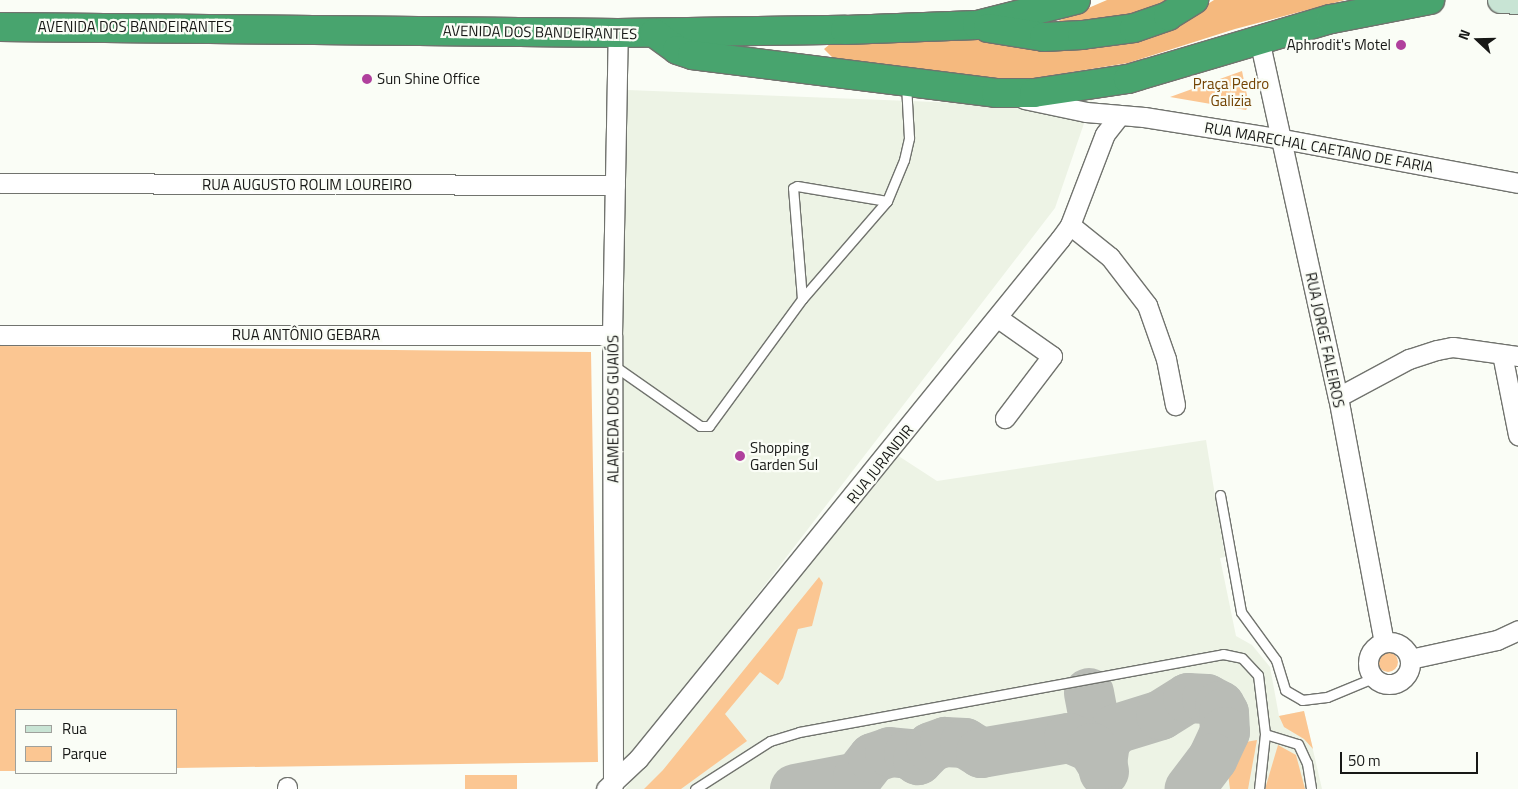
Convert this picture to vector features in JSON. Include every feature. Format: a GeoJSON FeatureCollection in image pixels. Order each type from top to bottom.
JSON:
{"type":"FeatureCollection","features":[{"type":"Feature","properties":{"kind":"highway","name":"AVENIDA DOS BANDEIRANTES"},"geometry":{"type":"LineString","coordinates":[[0,28],[654,33],[977,25],[1076,0]]}},
{"type":"Feature","properties":{"kind":"highway"},"geometry":{"type":"LineString","coordinates":[[977,25],[1034,36],[1082,35],[1134,28],[1168,16],[1194,0]]}},
{"type":"Feature","properties":{"kind":"highway"},"geometry":{"type":"LineString","coordinates":[[654,33],[676,50],[692,55],[996,94],[1034,93],[1128,79],[1331,19],[1430,0]]}},
{"type":"Feature","properties":{"kind":"main road"},"geometry":{"type":"LineString","coordinates":[[1501,0],[1518,2]]}},
{"type":"Feature","properties":{"kind":"main road"},"geometry":{"type":"LineString","coordinates":[[1508,0],[1518,6]]}},
{"type":"Feature","properties":{"kind":"street","name":"ALAMEDA DOS GUAIÓS"},"geometry":{"type":"LineString","coordinates":[[609,787],[612,335],[618,33]]}},
{"type":"Feature","properties":{"kind":"street","name":"RUA JORGE FALEIROS"},"geometry":{"type":"LineString","coordinates":[[1259,39],[1283,139],[1338,397],[1384,642]]}},
{"type":"Feature","properties":{"kind":"street","name":"RUA MARECHAL CAETANO DE FARIA"},"geometry":{"type":"LineString","coordinates":[[996,94],[1119,116],[1144,117],[1283,139],[1518,183]]}},
{"type":"Feature","properties":{"kind":"street","name":"RUA JURANDIR"},"geometry":{"type":"LineString","coordinates":[[609,787],[638,759],[998,318],[1070,225],[1105,134],[1119,116]]}},
{"type":"Feature","properties":{"kind":"street","name":"RUA AUGUSTO ROLIM LOUREIRO"},"geometry":{"type":"LineString","coordinates":[[0,183],[615,185]]}},
{"type":"Feature","properties":{"kind":"street"},"geometry":{"type":"LineString","coordinates":[[1070,225],[1110,257],[1147,305],[1166,359],[1175,404]]}},
{"type":"Feature","properties":{"kind":"street"},"geometry":{"type":"LineString","coordinates":[[998,318],[1052,356],[1005,418]]}},
{"type":"Feature","properties":{"kind":"street","name":"RUA ANTÔNIO GEBARA"},"geometry":{"type":"LineString","coordinates":[[0,335],[612,335]]}},
{"type":"Feature","properties":{"kind":"street"},"geometry":{"type":"LineString","coordinates":[[1338,397],[1409,359],[1437,350],[1454,347],[1510,355],[1518,435]]}},
{"type":"Feature","properties":{"kind":"street"},"geometry":{"type":"LineString","coordinates":[[1410,659],[1497,640],[1518,630]]}},
{"type":"Feature","properties":{"kind":"street"},"geometry":{"type":"LineString","coordinates":[[1384,642],[1404,647],[1410,659],[1410,667],[1402,680],[1387,685],[1373,678],[1368,671],[1370,653],[1384,642]]}},
{"type":"Feature","properties":{"kind":"lane"},"geometry":{"type":"LineString","coordinates":[[612,364],[706,428],[802,298],[887,200],[904,160],[909,138],[906,82]]}},
{"type":"Feature","properties":{"kind":"lane"},"geometry":{"type":"LineString","coordinates":[[802,298],[793,188],[797,186],[887,200]]}},
{"type":"Feature","properties":{"kind":"lane"},"geometry":{"type":"LineString","coordinates":[[1220,495],[1241,612],[1276,660],[1285,690],[1302,700],[1326,697],[1373,678]]}},
{"type":"Feature","properties":{"kind":"lane"},"geometry":{"type":"LineString","coordinates":[[695,789],[770,741],[799,732],[1223,654],[1242,658],[1258,675],[1265,734],[1259,789]]}},
{"type":"Feature","properties":{"kind":"lane"},"geometry":{"type":"LineString","coordinates":[[1265,734],[1298,744],[1307,763],[1311,789]]}},
{"type":"Feature","properties":{"kind":"shaded area"},"geometry":{"type":"Polygon","coordinates":[[[1107,0],[1175,0],[1132,18],[1044,27],[1107,0]]]}},
{"type":"Feature","properties":{"kind":"shaded area"},"geometry":{"type":"Polygon","coordinates":[[[1214,0],[1345,0],[1235,29],[1128,63],[1035,78],[976,78],[906,71],[834,59],[824,49],[830,44],[1173,26],[1214,0]]]}},
{"type":"Feature","properties":{"kind":"shaded area","name":"Shopping Garden Sul"},"geometry":{"type":"Polygon","coordinates":[[[627,90],[987,104],[1092,100],[1055,208],[624,768],[615,559],[616,353],[627,90]]]}},
{"type":"Feature","properties":{"kind":"shaded area"},"geometry":{"type":"Polygon","coordinates":[[[1206,440],[1225,557],[1220,558],[1236,636],[1252,645],[1270,667],[1279,716],[1304,711],[1322,789],[625,789],[897,455],[937,481],[1206,440]]]}},
{"type":"Feature","properties":{"kind":"green space","name":"Praça Pedro Galizia"},"geometry":{"type":"Polygon","coordinates":[[[1242,71],[1249,105],[1246,110],[1170,97],[1242,71]]]}},
{"type":"Feature","properties":{"kind":"green space"},"geometry":{"type":"Polygon","coordinates":[[[0,346],[591,352],[598,762],[178,768],[178,709],[15,709],[15,771],[0,771],[0,346]]]}},
{"type":"Feature","properties":{"kind":"green space"},"geometry":{"type":"Polygon","coordinates":[[[819,577],[823,583],[812,626],[798,629],[783,678],[778,685],[760,672],[725,714],[747,741],[681,789],[644,789],[663,770],[819,577]]]}},
{"type":"Feature","properties":{"kind":"green space"},"geometry":{"type":"Polygon","coordinates":[[[1384,652],[1392,652],[1398,658],[1398,666],[1392,672],[1384,672],[1378,666],[1378,658],[1384,652]]]}},
{"type":"Feature","properties":{"kind":"green space"},"geometry":{"type":"Polygon","coordinates":[[[1304,711],[1313,749],[1304,739],[1284,727],[1279,716],[1304,711]]]}},
{"type":"Feature","properties":{"kind":"green space"},"geometry":{"type":"Polygon","coordinates":[[[1257,740],[1248,789],[1230,789],[1228,774],[1240,743],[1257,740]]]}},
{"type":"Feature","properties":{"kind":"green space"},"geometry":{"type":"Polygon","coordinates":[[[1278,745],[1296,755],[1305,789],[1265,789],[1278,745]]]}},
{"type":"Feature","properties":{"kind":"green space"},"geometry":{"type":"Polygon","coordinates":[[[465,775],[517,775],[517,789],[465,789],[465,775]]]}},
{"type":"Feature","properties":{"kind":"taxiway"},"geometry":{"type":"LineString","coordinates":[[1089,693],[1104,772]]}},
{"type":"Feature","properties":{"kind":"taxiway"},"geometry":{"type":"LineString","coordinates":[[1102,764],[1105,742],[1116,729],[1161,715],[1188,698],[1207,699],[1220,706],[1224,713],[1225,732],[1213,758],[1190,789]]}},
{"type":"Feature","properties":{"kind":"taxiway"},"geometry":{"type":"LineString","coordinates":[[795,789],[858,777],[873,758],[890,752],[909,754],[918,760],[931,747],[945,742],[965,743],[981,753],[1069,738],[1092,748],[1102,764]]}},
{"type":"Feature","properties":{"kind":"place","name":"Aphrodit's Motel"},"geometry":{"type":"Point","coordinates":[1401,45]}},
{"type":"Feature","properties":{"kind":"place","name":"Sun Shine Office"},"geometry":{"type":"Point","coordinates":[367,79]}},
{"type":"Feature","properties":{"kind":"place","name":"Shopping Garden Sul"},"geometry":{"type":"Point","coordinates":[740,456]}}]}
